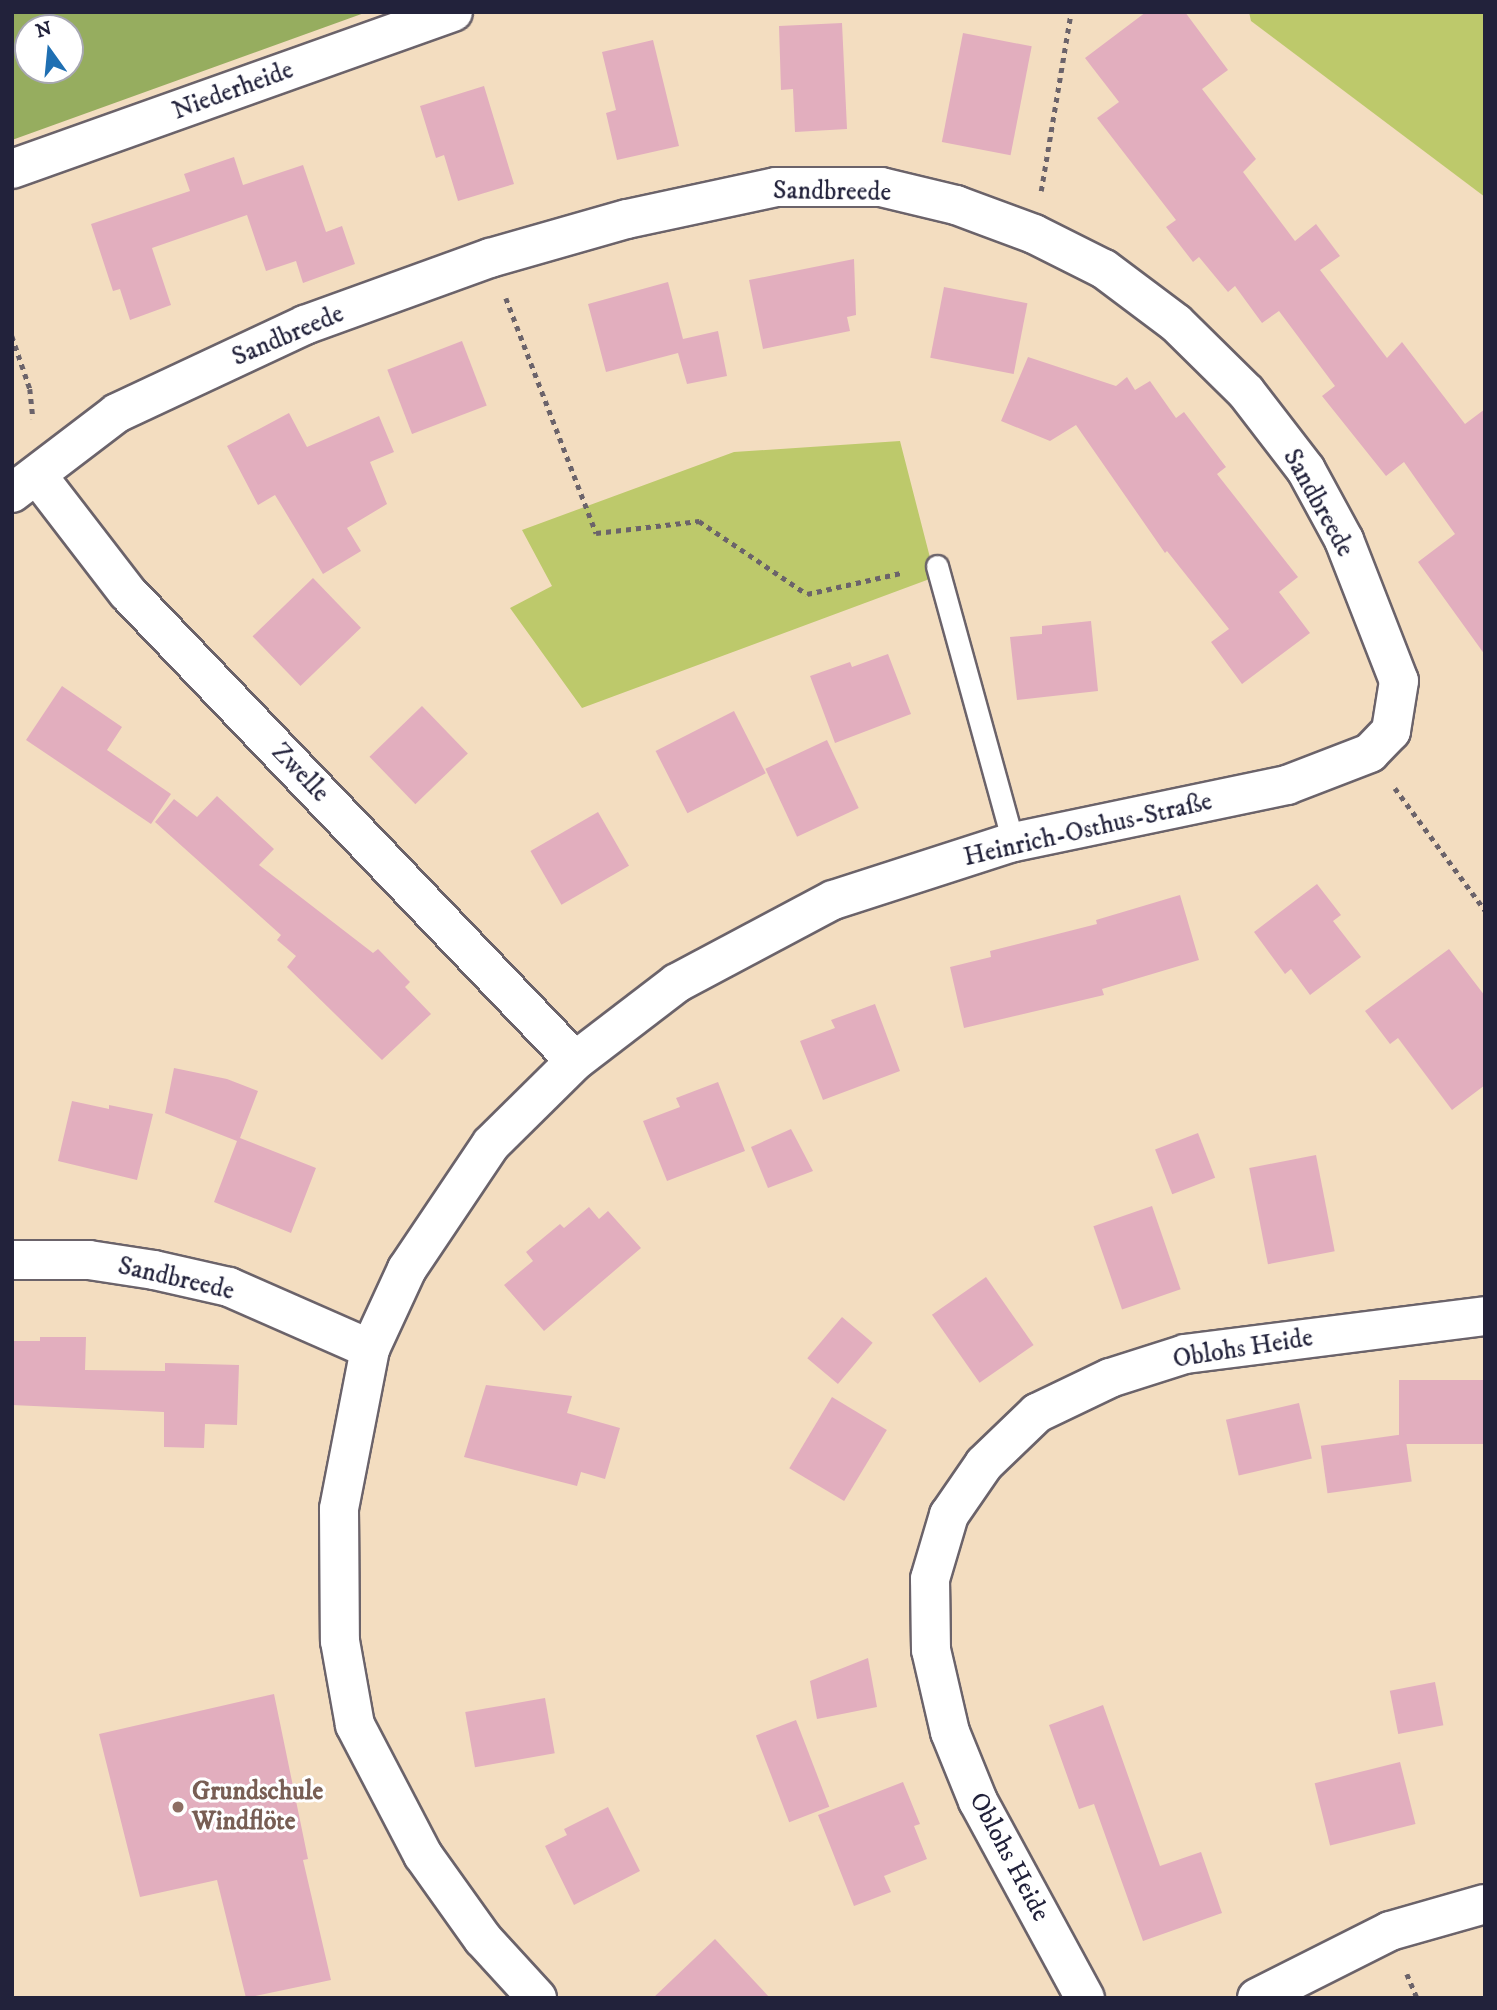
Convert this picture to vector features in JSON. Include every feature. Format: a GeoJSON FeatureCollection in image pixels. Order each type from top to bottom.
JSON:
{"type":"FeatureCollection","features":[{"type":"Feature","properties":{"kind":"street","name":"Niederheide"},"geometry":{"type":"LineString","coordinates":[[12,169],[453,12]]}},
{"type":"Feature","properties":{"kind":"street","name":"Sandbreede"},"geometry":{"type":"LineString","coordinates":[[24,484],[117,414],[305,325],[490,258],[627,219],[776,187],[881,187],[956,205],[1034,234],[1104,269],[1176,323],[1246,392],[1306,470],[1344,540],[1399,681],[1391,732],[1370,753]]}},
{"type":"Feature","properties":{"kind":"street","name":"Zwelle"},"geometry":{"type":"LineString","coordinates":[[24,484],[575,1061]]}},
{"type":"Feature","properties":{"kind":"street","name":"Heinrich-Osthus-Straße"},"geometry":{"type":"LineString","coordinates":[[537,1998],[483,1939],[423,1856],[355,1724],[340,1641],[340,1508],[370,1349],[407,1269],[491,1144],[575,1061],[677,983],[833,900],[1013,842],[1287,785],[1370,753]]}},
{"type":"Feature","properties":{"kind":"street","name":"Sandbreede"},"geometry":{"type":"LineString","coordinates":[[12,1260],[89,1260],[154,1270],[229,1287],[370,1349]]}},
{"type":"Feature","properties":{"kind":"street","name":"Oblohs Heide"},"geometry":{"type":"LineString","coordinates":[[1085,1998],[978,1801],[950,1732],[931,1650],[930,1579],[949,1515],[984,1464],[1037,1413],[1110,1378],[1185,1354],[1485,1316]]}},
{"type":"Feature","properties":{"kind":"street"},"geometry":{"type":"LineString","coordinates":[[1257,1998],[1390,1931],[1485,1905]]}},
{"type":"Feature","properties":{"kind":"lane"},"geometry":{"type":"LineString","coordinates":[[937,566],[1013,842]]}},
{"type":"Feature","properties":{"kind":"path"},"geometry":{"type":"LineString","coordinates":[[1034,234],[1071,12]]}},
{"type":"Feature","properties":{"kind":"path"},"geometry":{"type":"LineString","coordinates":[[490,258],[596,533],[699,521],[807,594],[937,566]]}},
{"type":"Feature","properties":{"kind":"path"},"geometry":{"type":"LineString","coordinates":[[12,335],[30,389],[24,484]]}},
{"type":"Feature","properties":{"kind":"path"},"geometry":{"type":"LineString","coordinates":[[1370,753],[1485,910]]}},
{"type":"Feature","properties":{"kind":"green space"},"geometry":{"type":"Polygon","coordinates":[[[12,12],[367,12],[12,140],[12,12]]]}},
{"type":"Feature","properties":{"kind":"green space"},"geometry":{"type":"Polygon","coordinates":[[[1249,12],[1485,12],[1485,197],[1251,21],[1249,12]]]}},
{"type":"Feature","properties":{"kind":"green space"},"geometry":{"type":"Polygon","coordinates":[[[900,441],[935,577],[582,708],[510,608],[552,586],[522,530],[734,452],[900,441]]]}},
{"type":"Feature","properties":{"kind":"building"},"geometry":{"type":"Polygon","coordinates":[[[1146,12],[1185,12],[1228,70],[1202,89],[1256,159],[1243,172],[1295,241],[1316,224],[1340,256],[1320,270],[1387,358],[1402,342],[1465,424],[1485,409],[1485,655],[1418,562],[1455,534],[1404,462],[1386,476],[1322,396],[1335,386],[1279,311],[1262,323],[1235,286],[1228,292],[1199,257],[1193,262],[1166,227],[1176,220],[1097,118],[1119,102],[1085,58],[1146,12]]]}},
{"type":"Feature","properties":{"kind":"building"},"geometry":{"type":"Polygon","coordinates":[[[842,23],[847,129],[795,132],[793,89],[781,90],[779,26],[842,23]]]}},
{"type":"Feature","properties":{"kind":"building"},"geometry":{"type":"Polygon","coordinates":[[[963,33],[1032,46],[1011,155],[942,142],[963,33]]]}},
{"type":"Feature","properties":{"kind":"building"},"geometry":{"type":"Polygon","coordinates":[[[653,40],[679,146],[617,160],[606,113],[616,110],[602,52],[653,40]]]}},
{"type":"Feature","properties":{"kind":"building"},"geometry":{"type":"Polygon","coordinates":[[[484,86],[514,184],[458,201],[444,155],[436,158],[420,106],[484,86]]]}},
{"type":"Feature","properties":{"kind":"building"},"geometry":{"type":"Polygon","coordinates":[[[234,157],[243,185],[303,165],[326,232],[342,226],[355,264],[303,283],[296,261],[266,271],[247,215],[152,248],[171,305],[130,320],[120,289],[113,291],[91,224],[190,191],[184,174],[234,157]]]}},
{"type":"Feature","properties":{"kind":"building"},"geometry":{"type":"Polygon","coordinates":[[[854,259],[856,315],[847,317],[850,331],[763,349],[749,280],[854,259]]]}},
{"type":"Feature","properties":{"kind":"building"},"geometry":{"type":"Polygon","coordinates":[[[668,282],[683,339],[718,331],[727,376],[687,384],[678,353],[606,372],[588,304],[668,282]]]}},
{"type":"Feature","properties":{"kind":"building"},"geometry":{"type":"Polygon","coordinates":[[[944,287],[1027,303],[1014,374],[930,358],[944,287]]]}},
{"type":"Feature","properties":{"kind":"building"},"geometry":{"type":"Polygon","coordinates":[[[462,341],[487,405],[412,434],[387,370],[462,341]]]}},
{"type":"Feature","properties":{"kind":"building"},"geometry":{"type":"Polygon","coordinates":[[[1028,357],[1116,386],[1127,377],[1135,390],[1150,381],[1176,418],[1184,412],[1226,467],[1217,474],[1298,577],[1279,592],[1310,633],[1242,684],[1211,642],[1229,629],[1167,551],[1165,553],[1076,425],[1050,441],[1001,421],[1028,357]]]}},
{"type":"Feature","properties":{"kind":"building"},"geometry":{"type":"Polygon","coordinates":[[[289,413],[307,447],[379,416],[394,452],[370,462],[387,504],[347,528],[361,551],[323,574],[275,495],[258,505],[227,446],[289,413]]]}},
{"type":"Feature","properties":{"kind":"building"},"geometry":{"type":"Polygon","coordinates":[[[313,578],[361,628],[301,686],[253,636],[313,578]]]}},
{"type":"Feature","properties":{"kind":"building"},"geometry":{"type":"Polygon","coordinates":[[[1091,621],[1098,691],[1017,700],[1010,637],[1042,634],[1042,626],[1091,621]]]}},
{"type":"Feature","properties":{"kind":"building"},"geometry":{"type":"Polygon","coordinates":[[[888,654],[911,714],[835,743],[810,676],[850,662],[852,667],[888,654]]]}},
{"type":"Feature","properties":{"kind":"building"},"geometry":{"type":"Polygon","coordinates":[[[62,686],[122,727],[107,750],[171,794],[151,824],[26,740],[62,686]]]}},
{"type":"Feature","properties":{"kind":"building"},"geometry":{"type":"Polygon","coordinates":[[[422,706],[468,753],[415,804],[369,757],[422,706]]]}},
{"type":"Feature","properties":{"kind":"building"},"geometry":{"type":"Polygon","coordinates":[[[734,711],[766,773],[687,813],[656,751],[734,711]]]}},
{"type":"Feature","properties":{"kind":"building"},"geometry":{"type":"Polygon","coordinates":[[[827,740],[859,808],[797,837],[765,769],[827,740]]]}},
{"type":"Feature","properties":{"kind":"building"},"geometry":{"type":"Polygon","coordinates":[[[217,796],[274,849],[259,865],[373,953],[378,949],[410,982],[405,987],[431,1014],[382,1060],[287,967],[296,956],[277,940],[281,935],[155,822],[174,799],[197,817],[217,796]]]}},
{"type":"Feature","properties":{"kind":"building"},"geometry":{"type":"Polygon","coordinates":[[[598,812],[629,866],[561,905],[530,851],[598,812]]]}},
{"type":"Feature","properties":{"kind":"building"},"geometry":{"type":"Polygon","coordinates":[[[1317,884],[1341,915],[1333,921],[1361,957],[1310,995],[1291,969],[1285,974],[1254,932],[1317,884]]]}},
{"type":"Feature","properties":{"kind":"building"},"geometry":{"type":"Polygon","coordinates":[[[1180,895],[1199,960],[1102,989],[1104,995],[964,1028],[950,967],[991,957],[990,951],[1097,924],[1096,920],[1180,895]]]}},
{"type":"Feature","properties":{"kind":"building"},"geometry":{"type":"Polygon","coordinates":[[[1449,949],[1485,996],[1485,1085],[1452,1110],[1398,1038],[1390,1044],[1365,1011],[1449,949]]]}},
{"type":"Feature","properties":{"kind":"building"},"geometry":{"type":"Polygon","coordinates":[[[875,1004],[900,1071],[823,1100],[800,1041],[835,1028],[831,1020],[875,1004]]]}},
{"type":"Feature","properties":{"kind":"building"},"geometry":{"type":"Polygon","coordinates":[[[174,1068],[227,1079],[258,1091],[240,1138],[316,1168],[291,1233],[214,1202],[237,1141],[165,1113],[174,1068]]]}},
{"type":"Feature","properties":{"kind":"building"},"geometry":{"type":"Polygon","coordinates":[[[718,1082],[745,1151],[667,1181],[643,1121],[680,1107],[676,1098],[718,1082]]]}},
{"type":"Feature","properties":{"kind":"building"},"geometry":{"type":"Polygon","coordinates":[[[72,1101],[153,1114],[137,1180],[58,1161],[72,1101]]]}},
{"type":"Feature","properties":{"kind":"building"},"geometry":{"type":"Polygon","coordinates":[[[791,1129],[813,1171],[768,1188],[751,1147],[791,1129]]]}},
{"type":"Feature","properties":{"kind":"building"},"geometry":{"type":"Polygon","coordinates":[[[1198,1133],[1215,1178],[1172,1194],[1155,1149],[1198,1133]]]}},
{"type":"Feature","properties":{"kind":"building"},"geometry":{"type":"Polygon","coordinates":[[[1316,1155],[1335,1251],[1268,1264],[1249,1168],[1316,1155]]]}},
{"type":"Feature","properties":{"kind":"building"},"geometry":{"type":"Polygon","coordinates":[[[1152,1206],[1181,1289],[1122,1309],[1093,1226],[1152,1206]]]}},
{"type":"Feature","properties":{"kind":"building"},"geometry":{"type":"Polygon","coordinates":[[[589,1207],[599,1219],[608,1211],[641,1248],[544,1331],[504,1285],[533,1261],[526,1252],[560,1224],[564,1228],[589,1207]]]}},
{"type":"Feature","properties":{"kind":"building"},"geometry":{"type":"Polygon","coordinates":[[[986,1277],[1034,1345],[980,1383],[932,1315],[986,1277]]]}},
{"type":"Feature","properties":{"kind":"building"},"geometry":{"type":"Polygon","coordinates":[[[842,1317],[873,1343],[838,1384],[807,1358],[842,1317]]]}},
{"type":"Feature","properties":{"kind":"building"},"geometry":{"type":"Polygon","coordinates":[[[40,1337],[86,1337],[85,1370],[165,1371],[165,1363],[239,1365],[237,1425],[205,1424],[204,1448],[164,1447],[164,1412],[12,1405],[12,1341],[40,1341],[40,1337]]]}},
{"type":"Feature","properties":{"kind":"building"},"geometry":{"type":"Polygon","coordinates":[[[1399,1380],[1485,1380],[1485,1444],[1399,1444],[1399,1380]]]}},
{"type":"Feature","properties":{"kind":"building"},"geometry":{"type":"Polygon","coordinates":[[[486,1385],[572,1396],[567,1413],[620,1428],[605,1479],[581,1472],[577,1486],[464,1457],[486,1385]]]}},
{"type":"Feature","properties":{"kind":"building"},"geometry":{"type":"Polygon","coordinates":[[[832,1397],[887,1430],[844,1501],[789,1468],[832,1397]]]}},
{"type":"Feature","properties":{"kind":"building"},"geometry":{"type":"Polygon","coordinates":[[[1299,1403],[1312,1459],[1239,1475],[1226,1420],[1299,1403]]]}},
{"type":"Feature","properties":{"kind":"building"},"geometry":{"type":"Polygon","coordinates":[[[1405,1434],[1412,1482],[1328,1493],[1321,1446],[1405,1434]]]}},
{"type":"Feature","properties":{"kind":"building"},"geometry":{"type":"Polygon","coordinates":[[[868,1658],[877,1707],[817,1719],[810,1681],[868,1658]]]}},
{"type":"Feature","properties":{"kind":"building"},"geometry":{"type":"Polygon","coordinates":[[[1435,1682],[1443,1725],[1398,1734],[1390,1691],[1435,1682]]]}},
{"type":"Feature","properties":{"kind":"building"},"geometry":{"type":"Polygon","coordinates":[[[274,1694],[308,1859],[303,1860],[331,1980],[246,1998],[217,1880],[140,1897],[99,1734],[274,1694]]]}},
{"type":"Feature","properties":{"kind":"building"},"geometry":{"type":"Polygon","coordinates":[[[545,1698],[555,1753],[475,1767],[465,1712],[545,1698]]]}},
{"type":"Feature","properties":{"kind":"building"},"geometry":{"type":"Polygon","coordinates":[[[1103,1705],[1160,1866],[1201,1852],[1222,1913],[1143,1941],[1094,1804],[1079,1809],[1049,1725],[1103,1705]]]}},
{"type":"Feature","properties":{"kind":"building"},"geometry":{"type":"Polygon","coordinates":[[[796,1720],[829,1807],[789,1822],[756,1735],[796,1720]]]}},
{"type":"Feature","properties":{"kind":"building"},"geometry":{"type":"Polygon","coordinates":[[[1400,1762],[1415,1824],[1330,1845],[1315,1783],[1400,1762]]]}},
{"type":"Feature","properties":{"kind":"building"},"geometry":{"type":"Polygon","coordinates":[[[903,1782],[920,1824],[914,1826],[927,1859],[884,1876],[891,1892],[854,1906],[818,1815],[903,1782]]]}},
{"type":"Feature","properties":{"kind":"building"},"geometry":{"type":"Polygon","coordinates":[[[608,1807],[640,1871],[574,1905],[545,1846],[567,1835],[564,1829],[608,1807]]]}},
{"type":"Feature","properties":{"kind":"building"},"geometry":{"type":"Polygon","coordinates":[[[715,1939],[770,1998],[653,1998],[715,1939]]]}},
{"type":"Feature","properties":{"kind":"place","name":"Grundschule Windflöte"},"geometry":{"type":"Point","coordinates":[178,1807]}}]}
